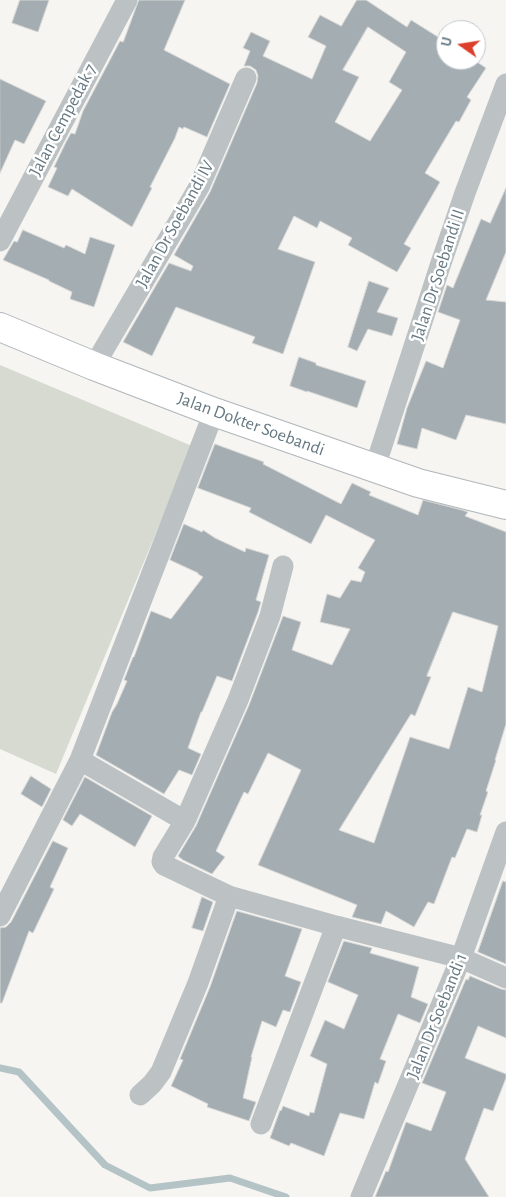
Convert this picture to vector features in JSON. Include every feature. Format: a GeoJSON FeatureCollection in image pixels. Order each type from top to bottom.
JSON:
{"type":"FeatureCollection","features":[{"type":"Feature","properties":{"kind":"main road","name":"Jalan Dokter Soebandi"},"geometry":{"type":"LineString","coordinates":[[0,327],[94,366],[214,412],[418,483],[506,505]]}},
{"type":"Feature","properties":{"kind":"street","name":"Jalan Cempedak 7"},"geometry":{"type":"LineString","coordinates":[[0,241],[127,0]]}},
{"type":"Feature","properties":{"kind":"street","name":"Jalan Dr Soebandi IV"},"geometry":{"type":"LineString","coordinates":[[94,366],[199,187],[246,78]]}},
{"type":"Feature","properties":{"kind":"street","name":"Jalan Dr Soebandi II"},"geometry":{"type":"LineString","coordinates":[[375,467],[441,263],[506,84]]}},
{"type":"Feature","properties":{"kind":"street"},"geometry":{"type":"LineString","coordinates":[[0,916],[80,760],[214,412]]}},
{"type":"Feature","properties":{"kind":"street"},"geometry":{"type":"LineString","coordinates":[[283,566],[270,616],[238,700],[185,821],[163,857],[162,862],[164,865],[229,896],[461,958],[506,978]]}},
{"type":"Feature","properties":{"kind":"street"},"geometry":{"type":"LineString","coordinates":[[80,760],[185,821]]}},
{"type":"Feature","properties":{"kind":"street","name":"Jalan Dr Soebandi 1"},"geometry":{"type":"LineString","coordinates":[[362,1197],[461,958],[506,832]]}},
{"type":"Feature","properties":{"kind":"street"},"geometry":{"type":"LineString","coordinates":[[140,1094],[152,1084],[161,1072],[198,983],[229,896]]}},
{"type":"Feature","properties":{"kind":"street"},"geometry":{"type":"LineString","coordinates":[[261,1124],[336,926]]}},
{"type":"Feature","properties":{"kind":"shaded area"},"geometry":{"type":"Polygon","coordinates":[[[0,365],[192,446],[56,774],[0,749],[0,365]]]}},
{"type":"Feature","properties":{"kind":"building"},"geometry":{"type":"Polygon","coordinates":[[[20,0],[49,0],[38,32],[12,23],[20,0]]]}},
{"type":"Feature","properties":{"kind":"building"},"geometry":{"type":"Polygon","coordinates":[[[139,0],[185,0],[164,50],[230,84],[207,137],[184,127],[183,129],[179,127],[150,187],[152,188],[132,227],[72,189],[68,196],[48,187],[57,168],[54,167],[66,142],[71,133],[75,134],[83,111],[120,41],[123,42],[139,0]]]}},
{"type":"Feature","properties":{"kind":"building"},"geometry":{"type":"Polygon","coordinates":[[[357,0],[366,0],[407,27],[411,20],[436,36],[436,70],[485,70],[467,97],[471,100],[459,122],[456,121],[425,173],[440,182],[404,244],[411,248],[397,272],[348,245],[352,238],[320,221],[317,228],[294,216],[278,249],[315,262],[283,354],[252,343],[255,337],[176,307],[152,356],[123,342],[169,263],[191,271],[193,266],[174,255],[210,192],[257,83],[258,76],[256,70],[250,66],[244,66],[250,51],[243,48],[251,32],[270,41],[263,56],[312,79],[326,46],[308,37],[320,15],[341,26],[357,0]],[[368,27],[343,70],[359,77],[335,122],[370,141],[402,90],[389,82],[406,52],[368,27]]]}},
{"type":"Feature","properties":{"kind":"building"},"geometry":{"type":"Polygon","coordinates":[[[0,79],[46,101],[24,144],[15,140],[0,173],[0,79]]]}},
{"type":"Feature","properties":{"kind":"building"},"geometry":{"type":"Polygon","coordinates":[[[506,188],[506,252],[486,300],[506,302],[506,424],[466,415],[456,440],[422,428],[417,449],[397,444],[407,408],[426,361],[443,368],[460,320],[438,312],[447,285],[453,288],[481,219],[490,223],[506,188]]]}},
{"type":"Feature","properties":{"kind":"building"},"geometry":{"type":"Polygon","coordinates":[[[23,230],[64,248],[66,245],[85,254],[90,237],[115,245],[94,307],[70,299],[72,292],[3,260],[14,241],[17,242],[23,230]]]}},
{"type":"Feature","properties":{"kind":"building"},"geometry":{"type":"Polygon","coordinates":[[[369,281],[389,288],[377,312],[398,318],[392,336],[368,329],[357,351],[348,347],[369,281]]]}},
{"type":"Feature","properties":{"kind":"building"},"geometry":{"type":"Polygon","coordinates":[[[299,357],[316,363],[316,365],[366,381],[357,408],[290,386],[299,357]]]}},
{"type":"Feature","properties":{"kind":"building"},"geometry":{"type":"Polygon","coordinates":[[[215,444],[264,462],[263,464],[341,504],[352,483],[371,492],[369,495],[418,515],[423,500],[468,512],[465,516],[506,532],[506,724],[486,791],[488,792],[480,815],[482,815],[477,832],[467,829],[455,858],[452,857],[434,904],[428,902],[414,927],[386,911],[381,924],[352,917],[357,905],[258,865],[301,770],[268,753],[248,794],[244,792],[216,851],[225,857],[212,874],[178,856],[196,826],[249,705],[283,616],[301,622],[292,650],[332,665],[350,629],[320,622],[327,594],[340,598],[351,580],[361,582],[365,572],[358,568],[375,540],[326,515],[311,544],[249,512],[251,508],[198,488],[215,444]],[[453,612],[427,676],[431,677],[415,716],[411,714],[339,830],[374,843],[410,737],[449,749],[468,687],[482,692],[498,626],[453,612]]]}},
{"type":"Feature","properties":{"kind":"building"},"geometry":{"type":"Polygon","coordinates":[[[184,524],[202,532],[203,530],[215,538],[245,552],[246,548],[269,555],[256,600],[261,602],[232,681],[217,676],[188,748],[201,754],[192,775],[179,770],[164,794],[96,755],[112,712],[127,681],[124,680],[151,611],[171,619],[203,577],[170,560],[184,524]]]}},
{"type":"Feature","properties":{"kind":"building"},"geometry":{"type":"Polygon","coordinates":[[[31,776],[51,789],[42,807],[21,794],[31,776]]]}},
{"type":"Feature","properties":{"kind":"building"},"geometry":{"type":"Polygon","coordinates":[[[85,777],[152,816],[135,847],[80,814],[72,826],[63,820],[85,777]]]}},
{"type":"Feature","properties":{"kind":"building"},"geometry":{"type":"Polygon","coordinates":[[[53,841],[68,848],[50,887],[54,889],[33,933],[29,931],[2,1003],[0,1003],[0,928],[6,927],[11,922],[53,841]]]}},
{"type":"Feature","properties":{"kind":"building"},"geometry":{"type":"Polygon","coordinates":[[[503,881],[506,882],[506,964],[478,952],[503,881]]]}},
{"type":"Feature","properties":{"kind":"building"},"geometry":{"type":"Polygon","coordinates":[[[202,897],[213,902],[203,931],[192,928],[202,897]]]}},
{"type":"Feature","properties":{"kind":"building"},"geometry":{"type":"Polygon","coordinates":[[[237,911],[302,929],[285,976],[301,982],[290,1012],[283,1010],[276,1027],[262,1021],[251,1057],[243,1098],[256,1102],[249,1121],[207,1107],[208,1104],[171,1086],[183,1060],[180,1059],[210,987],[237,911]]]}},
{"type":"Feature","properties":{"kind":"building"},"geometry":{"type":"Polygon","coordinates":[[[344,941],[372,948],[370,953],[419,967],[411,997],[428,1004],[420,1023],[398,1014],[380,1059],[386,1061],[378,1084],[375,1082],[364,1119],[340,1113],[324,1156],[291,1143],[289,1146],[270,1138],[283,1106],[309,1116],[310,1112],[314,1113],[327,1064],[310,1056],[325,1020],[344,1029],[358,995],[328,982],[344,941]]]}},
{"type":"Feature","properties":{"kind":"building"},"geometry":{"type":"Polygon","coordinates":[[[470,976],[506,990],[506,1038],[478,1026],[465,1058],[506,1074],[493,1111],[484,1108],[465,1159],[489,1197],[375,1197],[386,1171],[388,1172],[406,1122],[431,1131],[446,1092],[422,1083],[466,979],[468,980],[470,976]]]}},
{"type":"Feature","properties":{"kind":"waterway"},"geometry":{"type":"LineString","coordinates":[[0,1068],[19,1072],[105,1165],[150,1188],[230,1178],[286,1197]]}}]}
